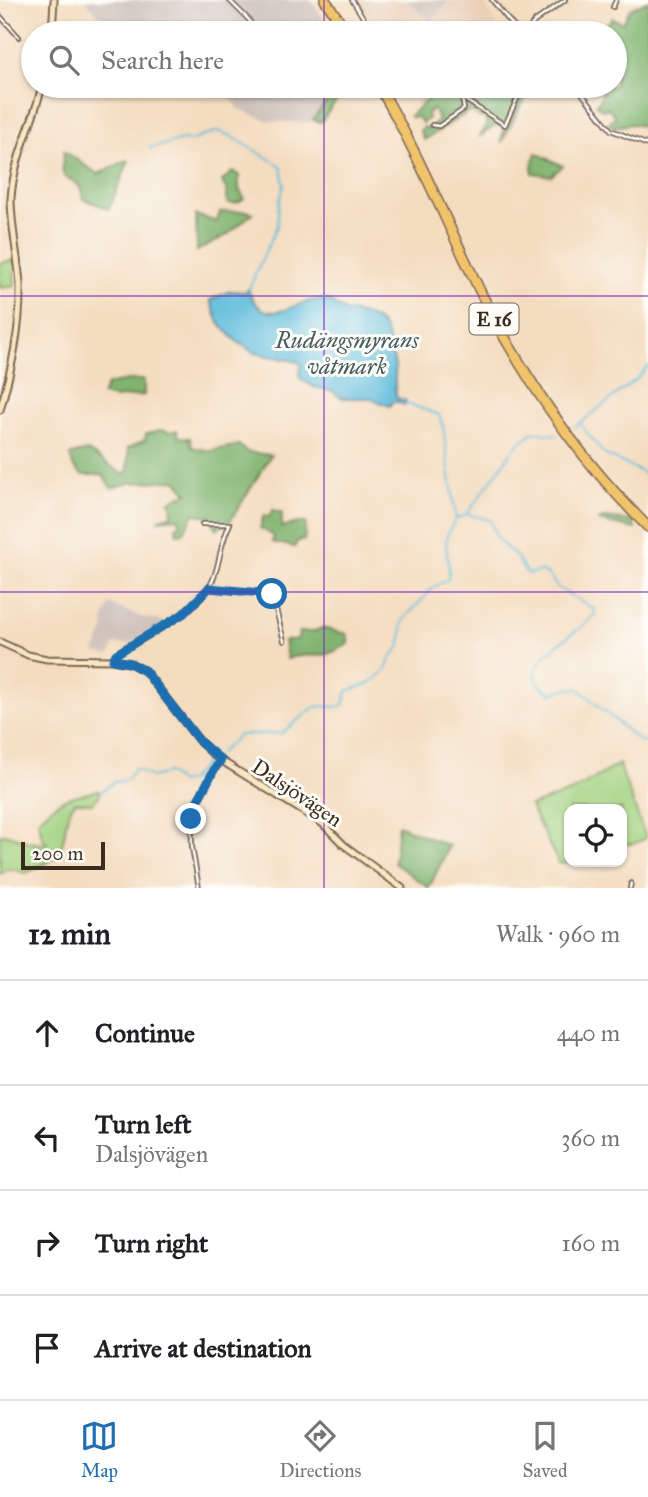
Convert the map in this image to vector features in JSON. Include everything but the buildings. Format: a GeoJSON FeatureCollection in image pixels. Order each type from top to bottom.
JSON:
{"type":"FeatureCollection","features":[{"type":"Feature","properties":{"kind":"highway"},"geometry":{"type":"LineString","coordinates":[[325,0],[340,21]]}},
{"type":"Feature","properties":{"kind":"highway"},"geometry":{"type":"LineString","coordinates":[[332,0],[346,21]]}},
{"type":"Feature","properties":{"kind":"highway","name":"E 16"},"geometry":{"type":"LineString","coordinates":[[386,98],[420,161],[486,303],[514,353],[545,402],[588,461],[648,527]]}},
{"type":"Feature","properties":{"kind":"highway","name":"E 16"},"geometry":{"type":"LineString","coordinates":[[392,98],[425,159],[491,300],[519,351],[568,425],[648,519]]}},
{"type":"Feature","properties":{"kind":"street"},"geometry":{"type":"LineString","coordinates":[[53,21],[54,0]]}},
{"type":"Feature","properties":{"kind":"street"},"geometry":{"type":"LineString","coordinates":[[229,0],[249,21]]}},
{"type":"Feature","properties":{"kind":"street"},"geometry":{"type":"LineString","coordinates":[[352,0],[365,21]]}},
{"type":"Feature","properties":{"kind":"street"},"geometry":{"type":"LineString","coordinates":[[492,0],[509,21]]}},
{"type":"Feature","properties":{"kind":"street"},"geometry":{"type":"LineString","coordinates":[[536,21],[565,0]]}},
{"type":"Feature","properties":{"kind":"street"},"geometry":{"type":"LineString","coordinates":[[612,7],[617,0]]}},
{"type":"Feature","properties":{"kind":"street"},"geometry":{"type":"LineString","coordinates":[[0,16],[19,37]]}},
{"type":"Feature","properties":{"kind":"street"},"geometry":{"type":"LineString","coordinates":[[0,410],[15,350],[20,313],[11,199],[16,167],[39,98]]}},
{"type":"Feature","properties":{"kind":"street"},"geometry":{"type":"LineString","coordinates":[[432,125],[439,126],[464,109],[462,98]]}},
{"type":"Feature","properties":{"kind":"street"},"geometry":{"type":"LineString","coordinates":[[462,98],[505,125],[517,98]]}},
{"type":"Feature","properties":{"kind":"street"},"geometry":{"type":"LineString","coordinates":[[586,98],[611,130],[648,145]]}},
{"type":"Feature","properties":{"kind":"street"},"geometry":{"type":"LineString","coordinates":[[113,660],[116,654],[183,614],[209,588],[219,549],[230,524],[202,524]]}},
{"type":"Feature","properties":{"kind":"street"},"geometry":{"type":"LineString","coordinates":[[209,588],[272,594],[284,641]]}},
{"type":"Feature","properties":{"kind":"street","name":"Dalsjövägen"},"geometry":{"type":"LineString","coordinates":[[0,642],[28,655],[47,659],[113,660],[130,663],[145,671],[200,742],[221,760],[323,824],[344,845],[402,888]]}},
{"type":"Feature","properties":{"kind":"street"},"geometry":{"type":"LineString","coordinates":[[199,888],[192,848],[191,813],[221,760]]}},
{"type":"Feature","properties":{"kind":"street"},"geometry":{"type":"LineString","coordinates":[[630,888],[631,883]]}},
{"type":"Feature","properties":{"kind":"shaded area"},"geometry":{"type":"Polygon","coordinates":[[[85,0],[310,0],[325,21],[103,21],[85,0]]]}},
{"type":"Feature","properties":{"kind":"shaded area"},"geometry":{"type":"Polygon","coordinates":[[[358,0],[482,0],[494,21],[370,21],[358,0]]]}},
{"type":"Feature","properties":{"kind":"shaded area"},"geometry":{"type":"Polygon","coordinates":[[[405,0],[448,0],[431,21],[405,0]]]}},
{"type":"Feature","properties":{"kind":"shaded area"},"geometry":{"type":"Polygon","coordinates":[[[231,98],[329,98],[312,122],[269,121],[239,109],[231,98]]]}},
{"type":"Feature","properties":{"kind":"shaded area"},"geometry":{"type":"Polygon","coordinates":[[[415,98],[428,98],[419,105],[415,98]]]}},
{"type":"Feature","properties":{"kind":"shaded area"},"geometry":{"type":"Polygon","coordinates":[[[110,604],[164,624],[131,643],[114,644],[110,655],[95,653],[110,604]]]}},
{"type":"Feature","properties":{"kind":"green space"},"geometry":{"type":"Polygon","coordinates":[[[648,0],[648,127],[632,124],[613,127],[609,123],[616,116],[608,108],[603,110],[596,105],[600,98],[627,98],[627,21],[624,21],[630,9],[648,0]]]}},
{"type":"Feature","properties":{"kind":"green space"},"geometry":{"type":"Polygon","coordinates":[[[329,98],[338,98],[321,122],[313,120],[329,98]]]}},
{"type":"Feature","properties":{"kind":"green space"},"geometry":{"type":"Polygon","coordinates":[[[429,98],[525,98],[501,143],[504,127],[495,125],[479,137],[487,126],[484,115],[481,118],[470,111],[424,140],[420,131],[424,127],[429,129],[438,120],[434,109],[427,113],[428,119],[422,123],[418,117],[410,116],[429,98]]]}},
{"type":"Feature","properties":{"kind":"green space"},"geometry":{"type":"Polygon","coordinates":[[[64,151],[98,174],[129,161],[109,209],[83,199],[78,184],[64,176],[64,151]]]}},
{"type":"Feature","properties":{"kind":"green space"},"geometry":{"type":"Polygon","coordinates":[[[536,153],[563,166],[551,176],[533,173],[536,153]]]}},
{"type":"Feature","properties":{"kind":"green space"},"geometry":{"type":"Polygon","coordinates":[[[234,171],[239,176],[239,189],[244,198],[237,203],[227,203],[227,191],[222,181],[234,171]]]}},
{"type":"Feature","properties":{"kind":"green space"},"geometry":{"type":"Polygon","coordinates":[[[220,212],[253,213],[227,235],[197,251],[196,215],[217,222],[220,212]]]}},
{"type":"Feature","properties":{"kind":"green space"},"geometry":{"type":"Polygon","coordinates":[[[14,260],[15,286],[0,288],[0,263],[14,260]]]}},
{"type":"Feature","properties":{"kind":"green space"},"geometry":{"type":"Polygon","coordinates":[[[144,380],[144,395],[113,398],[102,395],[107,385],[144,380]]]}},
{"type":"Feature","properties":{"kind":"green space"},"geometry":{"type":"Polygon","coordinates":[[[177,430],[178,437],[190,438],[192,447],[210,451],[239,445],[247,452],[271,455],[229,523],[216,529],[210,516],[194,514],[183,533],[177,534],[176,527],[181,524],[178,518],[158,520],[172,515],[170,501],[187,493],[176,480],[130,483],[111,488],[103,475],[82,475],[73,466],[70,455],[88,451],[124,475],[128,470],[128,448],[145,440],[146,434],[177,430]]]}},
{"type":"Feature","properties":{"kind":"green space"},"geometry":{"type":"Polygon","coordinates":[[[273,510],[282,513],[282,527],[306,523],[304,540],[297,541],[295,547],[272,542],[274,536],[260,528],[264,515],[268,517],[273,510]]]}},
{"type":"Feature","properties":{"kind":"green space"},"geometry":{"type":"Polygon","coordinates":[[[603,518],[633,521],[635,529],[599,521],[603,518]]]}},
{"type":"Feature","properties":{"kind":"green space"},"geometry":{"type":"Polygon","coordinates":[[[322,628],[347,634],[349,644],[317,656],[287,659],[284,641],[298,639],[299,632],[312,632],[322,628]]]}},
{"type":"Feature","properties":{"kind":"green space"},"geometry":{"type":"Polygon","coordinates":[[[619,764],[646,838],[627,844],[627,804],[564,804],[564,863],[559,864],[530,806],[573,791],[619,764]]]}},
{"type":"Feature","properties":{"kind":"green space"},"geometry":{"type":"Polygon","coordinates":[[[97,790],[100,792],[99,796],[92,803],[75,802],[71,808],[60,850],[53,859],[26,873],[9,869],[0,874],[0,834],[44,844],[47,842],[43,840],[38,820],[63,800],[97,790]]]}},
{"type":"Feature","properties":{"kind":"green space"},"geometry":{"type":"Polygon","coordinates":[[[398,825],[449,846],[429,888],[394,863],[398,825]]]}},
{"type":"Feature","properties":{"kind":"water","name":"Rudängsmyrans våtmark"},"geometry":{"type":"Polygon","coordinates":[[[248,289],[255,303],[264,310],[273,312],[315,300],[326,300],[345,311],[374,319],[385,330],[395,366],[397,398],[406,401],[405,405],[394,401],[390,406],[368,398],[342,398],[332,391],[314,387],[302,380],[299,376],[299,362],[255,353],[236,341],[219,323],[210,300],[230,291],[245,292],[248,289]]]}},
{"type":"Feature","properties":{"kind":"waterway"},"geometry":{"type":"LineString","coordinates":[[150,148],[193,140],[217,131],[231,136],[281,166],[284,185],[277,226],[248,291]]}},
{"type":"Feature","properties":{"kind":"waterway"},"geometry":{"type":"LineString","coordinates":[[575,427],[639,377],[648,366]]}},
{"type":"Feature","properties":{"kind":"waterway"},"geometry":{"type":"LineString","coordinates":[[406,403],[439,415],[443,426],[456,519]]}},
{"type":"Feature","properties":{"kind":"waterway"},"geometry":{"type":"LineString","coordinates":[[581,425],[604,454],[648,475]]}},
{"type":"Feature","properties":{"kind":"waterway"},"geometry":{"type":"LineString","coordinates":[[515,447],[533,432],[557,435]]}},
{"type":"Feature","properties":{"kind":"waterway"},"geometry":{"type":"LineString","coordinates":[[457,519],[467,514],[513,450]]}},
{"type":"Feature","properties":{"kind":"waterway"},"geometry":{"type":"LineString","coordinates":[[467,514],[490,520],[498,540],[517,557],[529,574],[540,571],[549,575],[557,587],[594,609],[595,614],[587,622],[540,662],[536,673],[539,683],[552,694],[566,688],[579,689],[638,740],[648,742]]}},
{"type":"Feature","properties":{"kind":"waterway"},"geometry":{"type":"LineString","coordinates":[[219,754],[239,735],[282,733],[313,708],[339,707],[343,705],[347,691],[369,684],[385,672],[390,659],[401,645],[403,620],[434,587],[448,579],[446,542],[455,520]]}},
{"type":"Feature","properties":{"kind":"waterway"},"geometry":{"type":"LineString","coordinates":[[100,792],[114,782],[127,780],[135,768],[151,777],[168,773],[180,783],[189,781],[212,757]]}},
{"type":"Feature","properties":{"kind":"route"},"geometry":{"type":"LineString","coordinates":[[191,819],[191,813],[221,760],[200,742],[145,671],[130,663],[113,660],[116,654],[183,614],[209,588],[272,594]]}}]}
